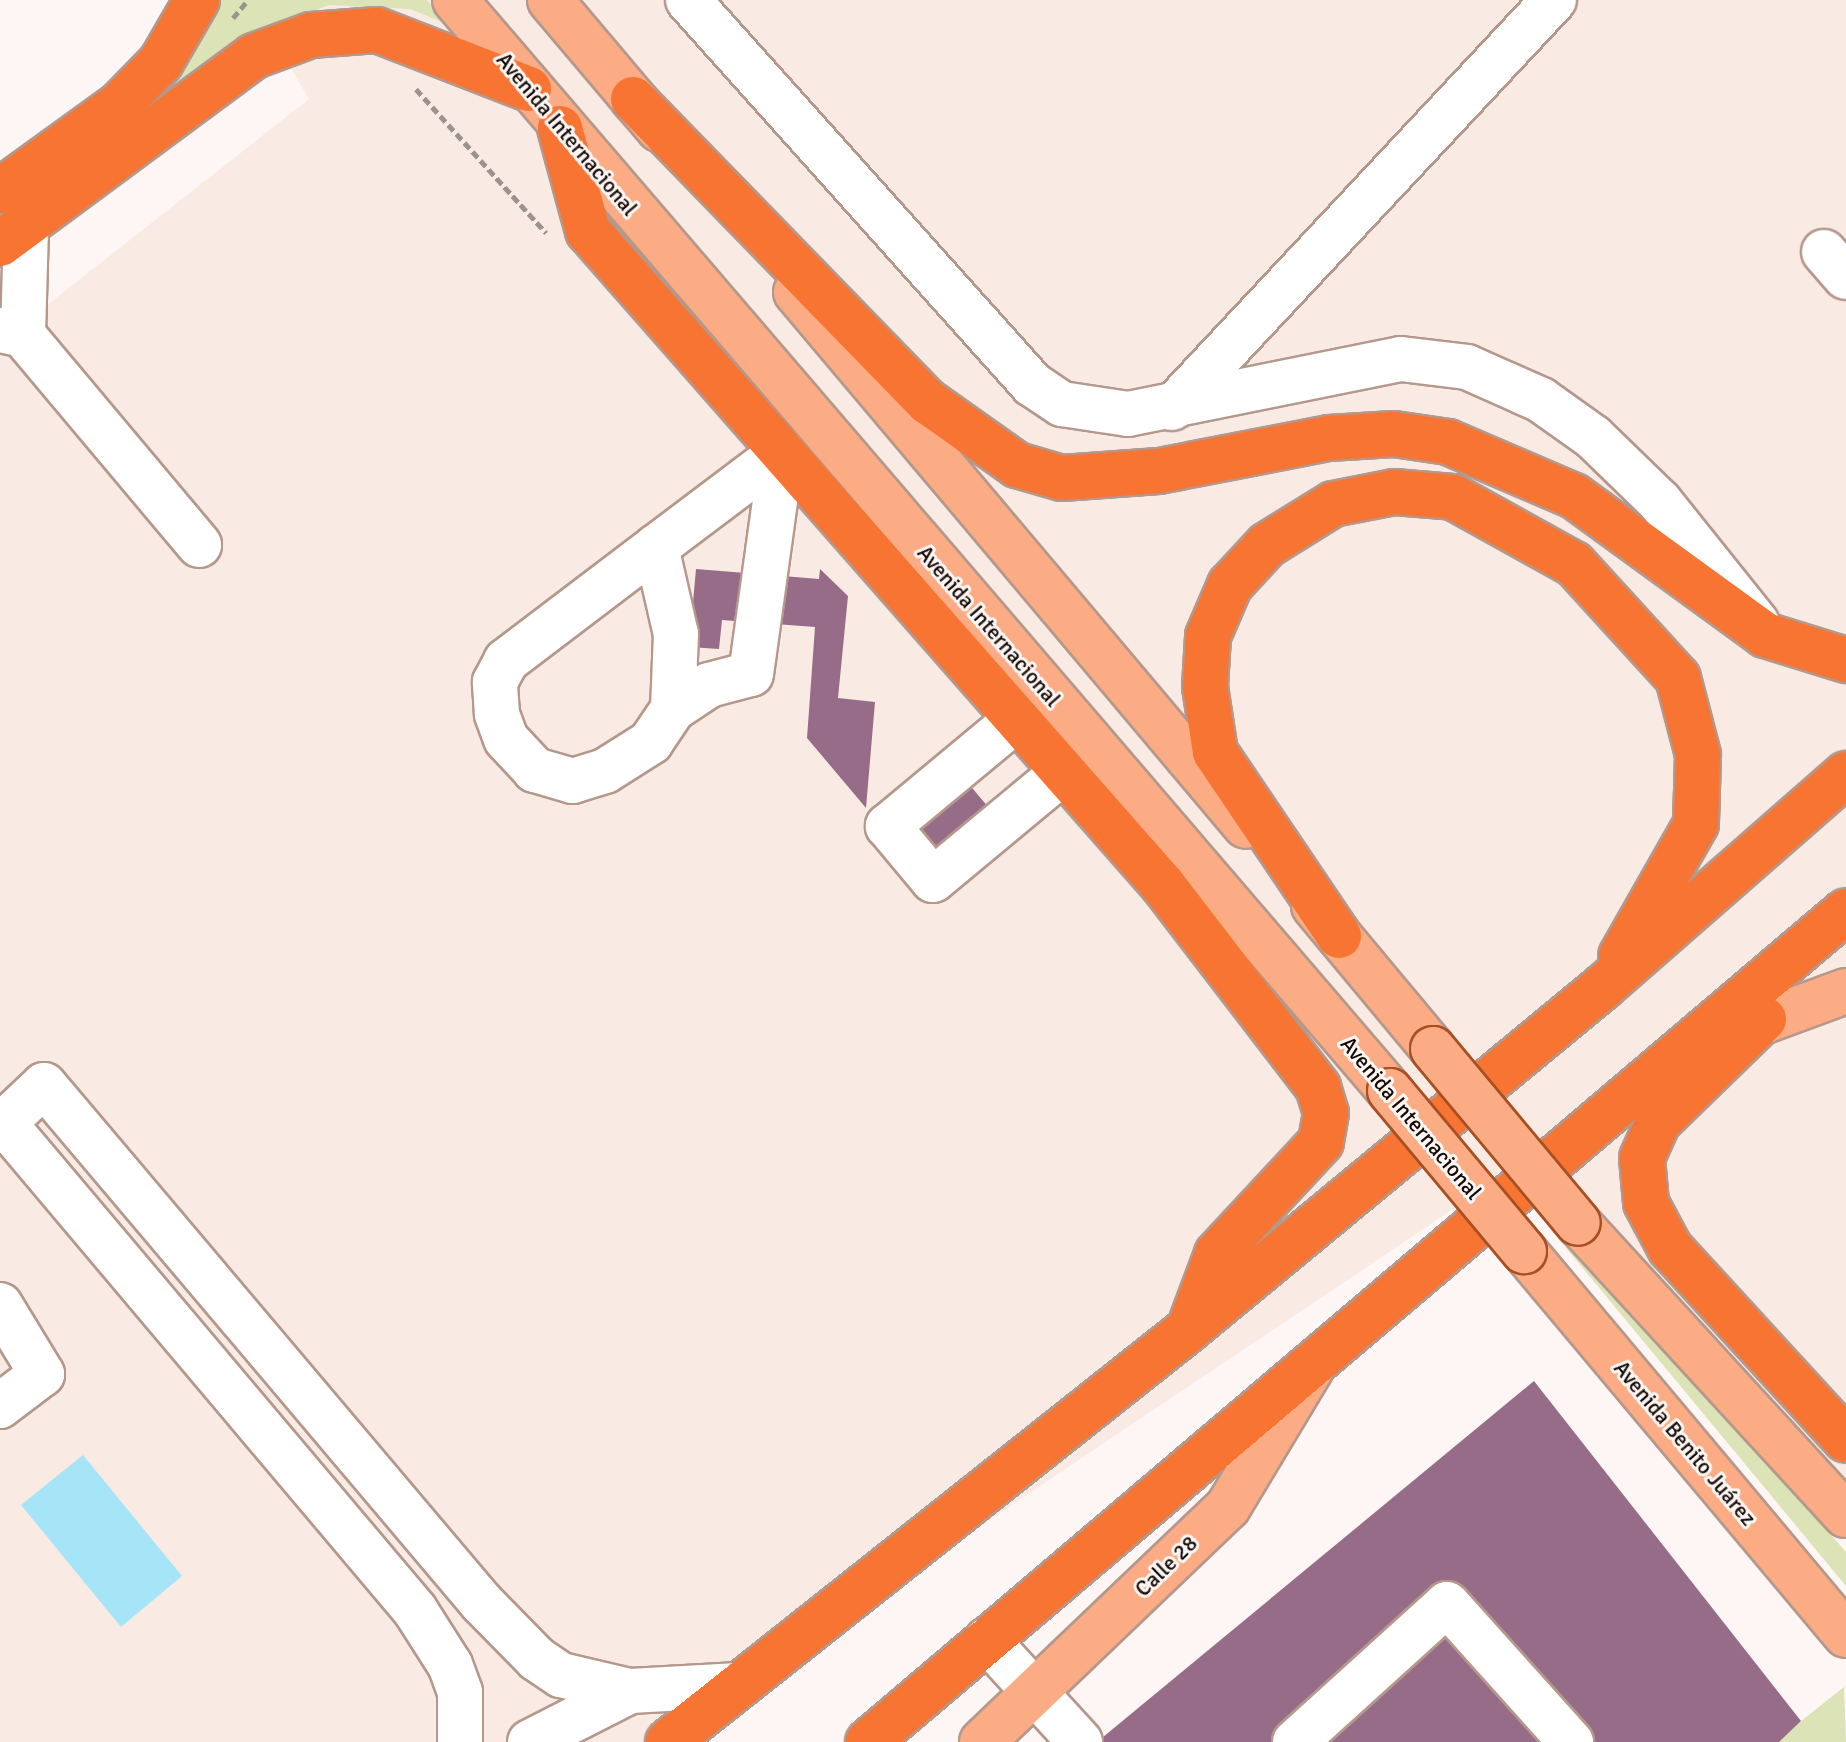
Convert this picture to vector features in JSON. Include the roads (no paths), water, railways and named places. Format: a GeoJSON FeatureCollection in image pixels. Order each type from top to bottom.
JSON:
{"type":"FeatureCollection","features":[{"type":"Feature","properties":{"kind":"highway"},"geometry":{"type":"LineString","coordinates":[[9,220],[161,62],[197,0]]}},
{"type":"Feature","properties":{"kind":"highway"},"geometry":{"type":"LineString","coordinates":[[9,220],[254,56],[311,35],[377,30],[529,89]]}},
{"type":"Feature","properties":{"kind":"highway"},"geometry":{"type":"LineString","coordinates":[[633,99],[928,402],[1017,465],[1062,478],[1159,471],[1329,438],[1394,434],[1448,442],[1574,496],[1765,635],[1846,660]]}},
{"type":"Feature","properties":{"kind":"highway"},"geometry":{"type":"LineString","coordinates":[[560,128],[588,231],[1063,772],[1318,1087],[1326,1113],[1321,1142],[1217,1254],[1189,1329]]}},
{"type":"Feature","properties":{"kind":"highway"},"geometry":{"type":"LineString","coordinates":[[1339,936],[1215,752],[1205,687],[1208,636],[1230,585],[1258,555],[1323,509],[1394,492],[1453,497],[1574,564],[1678,678],[1698,755],[1696,824],[1604,986]]}},
{"type":"Feature","properties":{"kind":"highway"},"geometry":{"type":"LineString","coordinates":[[668,1742],[1189,1329],[1604,986],[1846,774]]}},
{"type":"Feature","properties":{"kind":"highway"},"geometry":{"type":"LineString","coordinates":[[868,1742],[1846,911]]}},
{"type":"Feature","properties":{"kind":"highway"},"geometry":{"type":"LineString","coordinates":[[1846,945],[1759,1023],[1658,1122],[1642,1158],[1646,1203],[1670,1248],[1846,1440]]}},
{"type":"Feature","properties":{"kind":"main road","name":"Avenida Internacional"},"geometry":{"type":"LineString","coordinates":[[455,0],[560,128],[1390,1091],[1524,1251]]}},
{"type":"Feature","properties":{"kind":"main road"},"geometry":{"type":"LineString","coordinates":[[550,0],[1578,1223],[1846,1515]]}},
{"type":"Feature","properties":{"kind":"main road"},"geometry":{"type":"LineString","coordinates":[[1759,1023],[1846,991]]}},
{"type":"Feature","properties":{"kind":"main road","name":"Avenida Benito Juárez"},"geometry":{"type":"LineString","coordinates":[[1524,1251],[1846,1635]]}},
{"type":"Feature","properties":{"kind":"main road","name":"Calle 28"},"geometry":{"type":"LineString","coordinates":[[982,1742],[1228,1507],[1315,1362]]}},
{"type":"Feature","properties":{"kind":"street"},"geometry":{"type":"LineString","coordinates":[[688,0],[1032,384],[1062,404],[1128,414],[1172,408],[1401,359],[1467,367],[1564,414],[1616,457],[1702,551],[1765,635]]}},
{"type":"Feature","properties":{"kind":"street"},"geometry":{"type":"LineString","coordinates":[[1172,408],[1554,0]]}},
{"type":"Feature","properties":{"kind":"street"},"geometry":{"type":"LineString","coordinates":[[9,220],[11,332],[199,545]]}},
{"type":"Feature","properties":{"kind":"street"},"geometry":{"type":"LineString","coordinates":[[782,452],[751,674],[709,685],[673,709],[651,742],[573,781],[535,770],[506,739],[497,714],[495,682],[506,661],[782,452]]}},
{"type":"Feature","properties":{"kind":"street"},"geometry":{"type":"LineString","coordinates":[[656,547],[676,634],[673,709]]}},
{"type":"Feature","properties":{"kind":"street"},"geometry":{"type":"LineString","coordinates":[[1017,719],[888,826],[933,880],[1063,772]]}},
{"type":"Feature","properties":{"kind":"street"},"geometry":{"type":"LineString","coordinates":[[460,1742],[460,1692],[433,1636],[177,1328],[2,1124],[44,1085],[510,1636],[561,1675],[630,1691],[739,1685]]}},
{"type":"Feature","properties":{"kind":"street"},"geometry":{"type":"LineString","coordinates":[[177,1328],[219,1293]]}},
{"type":"Feature","properties":{"kind":"street"},"geometry":{"type":"LineString","coordinates":[[0,1305],[42,1374],[0,1406]]}},
{"type":"Feature","properties":{"kind":"street"},"geometry":{"type":"LineString","coordinates":[[1295,1742],[1447,1604],[1551,1735]]}},
{"type":"Feature","properties":{"kind":"street"},"geometry":{"type":"LineString","coordinates":[[987,1640],[1080,1742]]}},
{"type":"Feature","properties":{"kind":"street"},"geometry":{"type":"LineString","coordinates":[[530,1742],[630,1691]]}},
{"type":"Feature","properties":{"kind":"water"},"geometry":{"type":"Polygon","coordinates":[[[83,1455],[182,1576],[121,1627],[21,1505],[83,1455]]]}}]}
